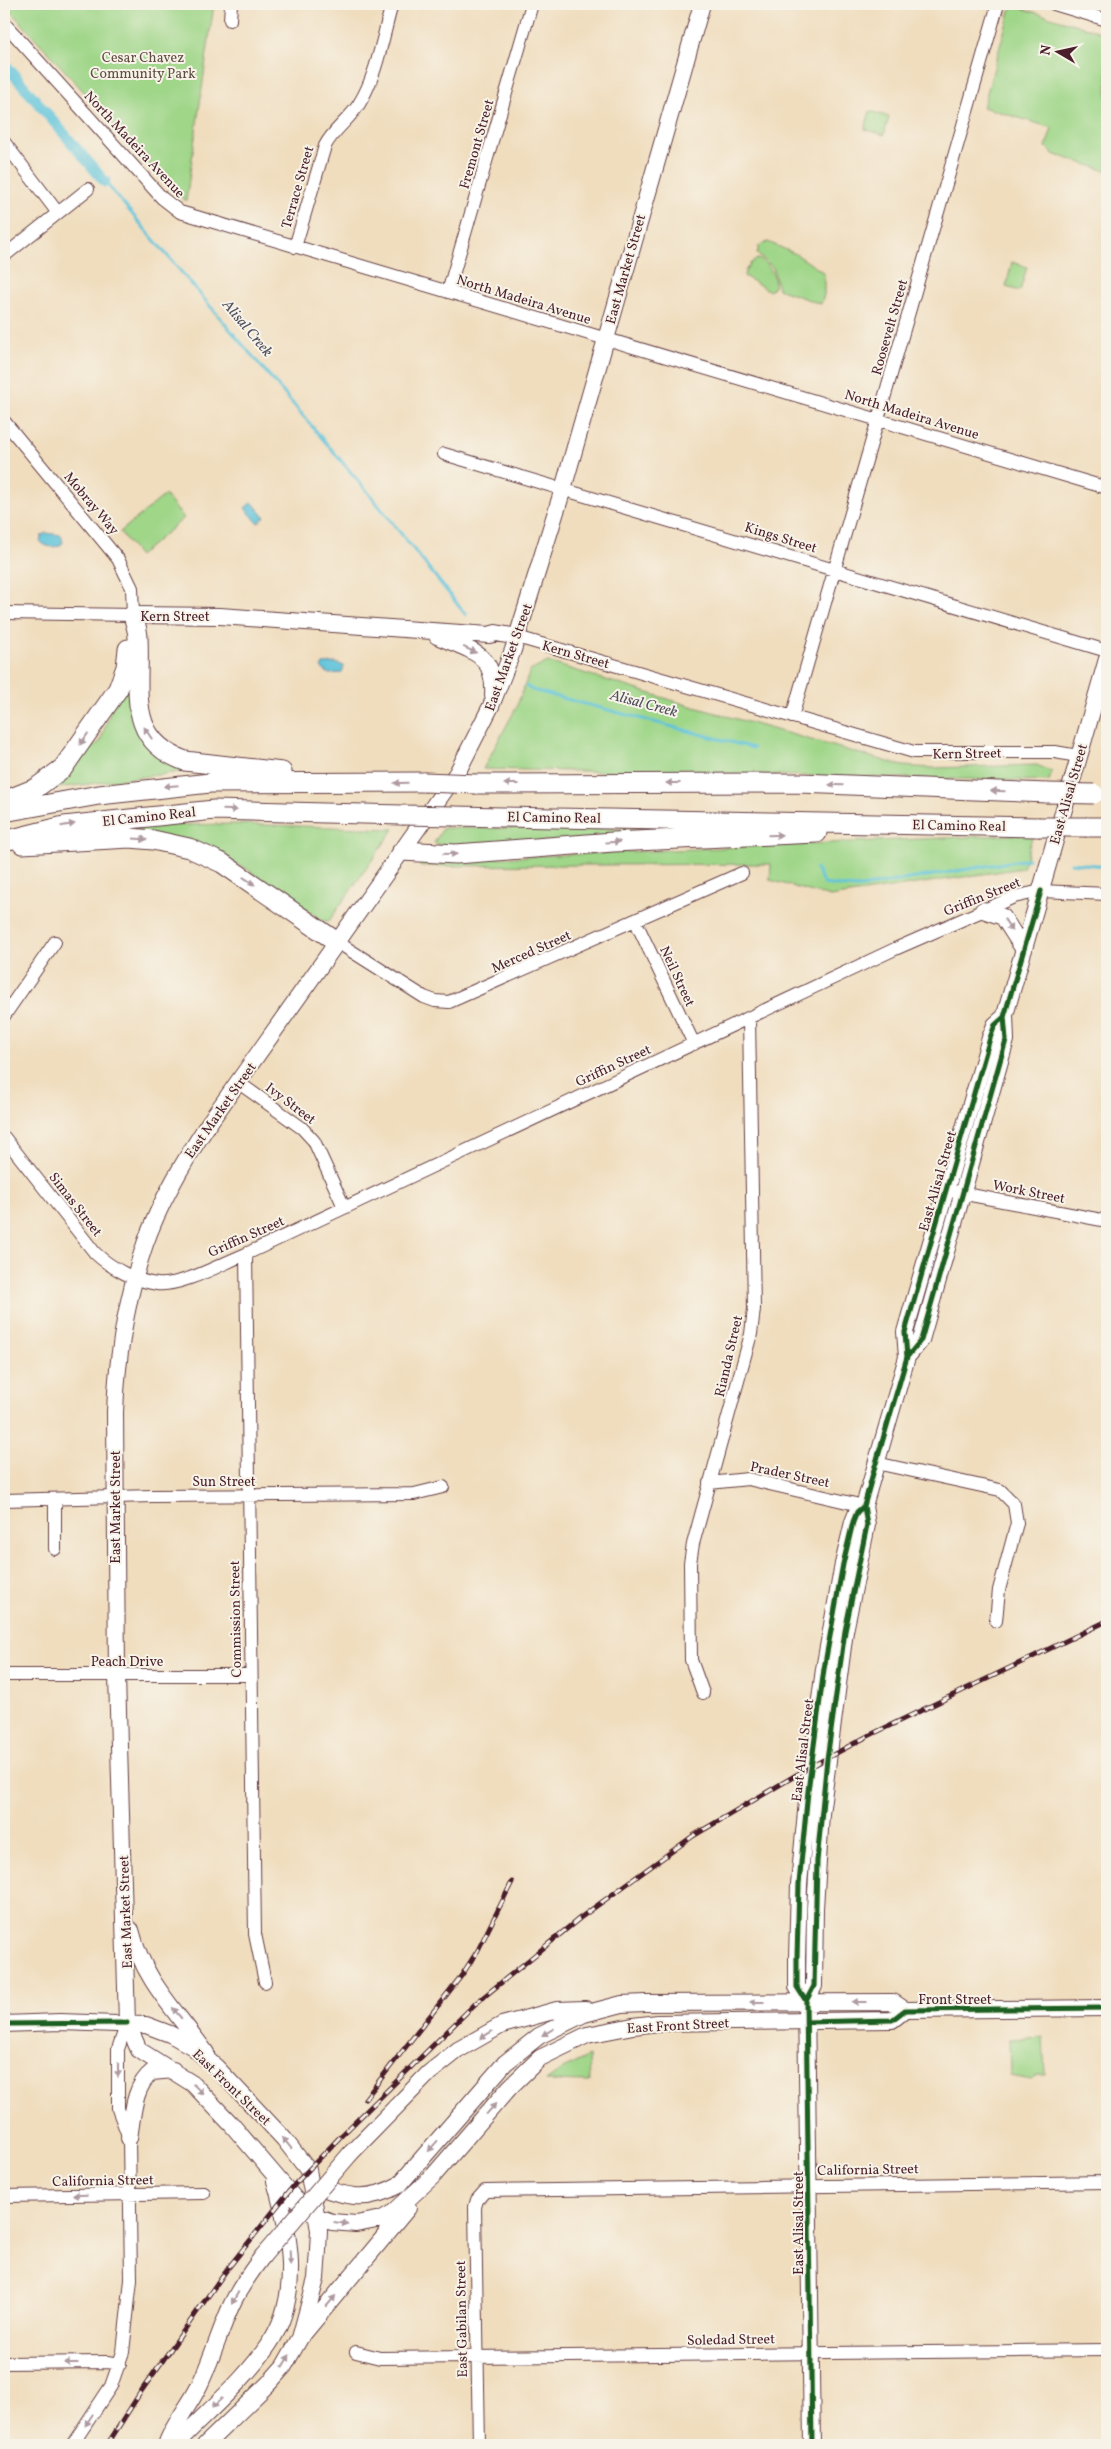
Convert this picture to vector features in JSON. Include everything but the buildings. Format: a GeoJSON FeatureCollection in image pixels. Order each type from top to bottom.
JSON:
{"type":"FeatureCollection","features":[{"type":"Feature","properties":{"kind":"highway"},"geometry":{"type":"LineString","coordinates":[[133,615],[138,636],[138,702],[141,720],[154,741],[171,756],[193,763],[378,783]]}},
{"type":"Feature","properties":{"kind":"highway"},"geometry":{"type":"LineString","coordinates":[[4,801],[36,788],[55,775],[91,729],[118,689],[123,677],[133,615]]}},
{"type":"Feature","properties":{"kind":"highway","name":"El Camino Real"},"geometry":{"type":"LineString","coordinates":[[4,812],[99,795],[202,784],[424,782],[476,784],[800,783],[1101,794]]}},
{"type":"Feature","properties":{"kind":"highway","name":"El Camino Real"},"geometry":{"type":"LineString","coordinates":[[4,843],[64,826],[214,810],[1107,827]]}},
{"type":"Feature","properties":{"kind":"highway"},"geometry":{"type":"LineString","coordinates":[[402,851],[456,854],[613,842],[848,832],[883,823]]}},
{"type":"Feature","properties":{"kind":"highway"},"geometry":{"type":"LineString","coordinates":[[4,843],[130,838],[153,840],[189,848],[222,863],[337,942]]}},
{"type":"Feature","properties":{"kind":"main road","name":"East Market Street"},"geometry":{"type":"LineString","coordinates":[[127,2023],[115,1498],[116,1385],[129,1300],[156,1217],[183,1163],[209,1123],[457,773],[492,706],[517,637],[562,489],[702,4]]}},
{"type":"Feature","properties":{"kind":"main road","name":"Kern Street"},"geometry":{"type":"LineString","coordinates":[[133,615],[220,616],[489,635],[496,633],[517,637]]}},
{"type":"Feature","properties":{"kind":"main road"},"geometry":{"type":"LineString","coordinates":[[426,630],[477,654],[488,662],[493,677],[492,706]]}},
{"type":"Feature","properties":{"kind":"main road","name":"East Alisal Street"},"geometry":{"type":"LineString","coordinates":[[907,1357],[921,1340],[1006,1040],[1004,1017],[1107,659]]}},
{"type":"Feature","properties":{"kind":"main road"},"geometry":{"type":"LineString","coordinates":[[984,910],[1003,917],[1024,950]]}},
{"type":"Feature","properties":{"kind":"main road","name":"East Alisal Street"},"geometry":{"type":"LineString","coordinates":[[812,2445],[810,2185],[806,2001],[796,1987],[796,1958],[808,1791],[824,1669],[843,1564],[853,1522],[856,1512],[864,1506],[907,1357],[905,1332],[990,1038],[995,1025],[1004,1017]]}},
{"type":"Feature","properties":{"kind":"main road"},"geometry":{"type":"LineString","coordinates":[[124,1901],[135,1946],[149,1977],[216,2067]]}},
{"type":"Feature","properties":{"kind":"main road","name":"East Front Street"},"geometry":{"type":"LineString","coordinates":[[806,2001],[645,2003],[600,2009],[564,2022],[539,2036],[505,2062],[399,2185],[386,2192],[362,2198],[350,2197],[311,2184],[308,2170],[284,2138],[216,2067],[193,2047],[170,2034],[146,2025],[127,2023],[139,2050],[193,2084],[232,2125],[295,2199],[316,2216],[343,2224],[369,2223],[382,2219],[394,2212],[433,2176],[510,2087],[540,2058],[588,2035],[633,2026],[658,2024],[806,2022]]}},
{"type":"Feature","properties":{"kind":"main road","name":"Front Street"},"geometry":{"type":"LineString","coordinates":[[806,2001],[893,2002],[905,2010],[1107,2008]]}},
{"type":"Feature","properties":{"kind":"main road"},"geometry":{"type":"LineString","coordinates":[[166,2445],[170,2432],[187,2407],[206,2372],[231,2305],[244,2282],[262,2257],[350,2154],[429,2073],[458,2050],[502,2025],[557,2010],[600,2009]]}},
{"type":"Feature","properties":{"kind":"main road","name":"Front Street"},"geometry":{"type":"LineString","coordinates":[[806,2022],[892,2020],[905,2010]]}},
{"type":"Feature","properties":{"kind":"main road"},"geometry":{"type":"LineString","coordinates":[[4,2024],[127,2023]]}},
{"type":"Feature","properties":{"kind":"main road"},"geometry":{"type":"LineString","coordinates":[[129,2138],[137,2092],[142,2083],[152,2072],[173,2070]]}},
{"type":"Feature","properties":{"kind":"main road"},"geometry":{"type":"LineString","coordinates":[[175,2445],[251,2368],[270,2343],[278,2325],[288,2290],[290,2248],[284,2210],[274,2176]]}},
{"type":"Feature","properties":{"kind":"main road"},"geometry":{"type":"LineString","coordinates":[[205,2445],[270,2384],[284,2366],[300,2338],[433,2176]]}},
{"type":"Feature","properties":{"kind":"main road"},"geometry":{"type":"LineString","coordinates":[[300,2338],[316,2279],[319,2230],[311,2184]]}},
{"type":"Feature","properties":{"kind":"street"},"geometry":{"type":"LineString","coordinates":[[230,20],[232,4]]}},
{"type":"Feature","properties":{"kind":"street","name":"Terrace Street"},"geometry":{"type":"LineString","coordinates":[[295,247],[325,146],[353,112],[365,92],[392,4]]}},
{"type":"Feature","properties":{"kind":"street","name":"Fremont Street"},"geometry":{"type":"LineString","coordinates":[[448,292],[532,4]]}},
{"type":"Feature","properties":{"kind":"street","name":"Roosevelt Street"},"geometry":{"type":"LineString","coordinates":[[792,717],[998,4]]}},
{"type":"Feature","properties":{"kind":"street"},"geometry":{"type":"LineString","coordinates":[[1054,4],[1107,20]]}},
{"type":"Feature","properties":{"kind":"street","name":"North Madeira Avenue"},"geometry":{"type":"LineString","coordinates":[[4,23],[169,205],[186,215],[1107,488]]}},
{"type":"Feature","properties":{"kind":"street"},"geometry":{"type":"LineString","coordinates":[[4,142],[58,213]]}},
{"type":"Feature","properties":{"kind":"street"},"geometry":{"type":"LineString","coordinates":[[4,256],[88,189]]}},
{"type":"Feature","properties":{"kind":"street","name":"Mobray Way"},"geometry":{"type":"LineString","coordinates":[[4,421],[118,559],[132,588],[133,615]]}},
{"type":"Feature","properties":{"kind":"street","name":"Kings Street"},"geometry":{"type":"LineString","coordinates":[[444,454],[1107,651]]}},
{"type":"Feature","properties":{"kind":"street","name":"Kern Street"},"geometry":{"type":"LineString","coordinates":[[4,613],[133,615]]}},
{"type":"Feature","properties":{"kind":"street","name":"Kern Street"},"geometry":{"type":"LineString","coordinates":[[517,637],[914,752],[1055,752],[1078,756]]}},
{"type":"Feature","properties":{"kind":"street","name":"Merced Street"},"geometry":{"type":"LineString","coordinates":[[337,942],[424,997],[435,1002],[449,1002],[742,873]]}},
{"type":"Feature","properties":{"kind":"street","name":"Griffin Street"},"geometry":{"type":"LineString","coordinates":[[136,1277],[158,1284],[181,1281],[246,1254],[749,1018],[1020,894],[1041,890],[1107,894]]}},
{"type":"Feature","properties":{"kind":"street","name":"Neil Street"},"geometry":{"type":"LineString","coordinates":[[636,920],[694,1044]]}},
{"type":"Feature","properties":{"kind":"street"},"geometry":{"type":"LineString","coordinates":[[4,1016],[55,942]]}},
{"type":"Feature","properties":{"kind":"street","name":"Rianda Street"},"geometry":{"type":"LineString","coordinates":[[703,1693],[691,1660],[690,1563],[709,1483],[751,1334],[754,1309],[749,1018]]}},
{"type":"Feature","properties":{"kind":"street","name":"Ivy Street"},"geometry":{"type":"LineString","coordinates":[[239,1083],[302,1128],[314,1141],[344,1207]]}},
{"type":"Feature","properties":{"kind":"street","name":"Simas Street"},"geometry":{"type":"LineString","coordinates":[[4,1137],[95,1253],[110,1266],[136,1277]]}},
{"type":"Feature","properties":{"kind":"street","name":"Work Street"},"geometry":{"type":"LineString","coordinates":[[946,1190],[1107,1221]]}},
{"type":"Feature","properties":{"kind":"street","name":"Commission Street"},"geometry":{"type":"LineString","coordinates":[[246,1254],[255,1934],[265,1982]]}},
{"type":"Feature","properties":{"kind":"street"},"geometry":{"type":"LineString","coordinates":[[876,1464],[1000,1490],[1014,1504],[1017,1523],[999,1590],[996,1621]]}},
{"type":"Feature","properties":{"kind":"street","name":"Prader Street"},"geometry":{"type":"LineString","coordinates":[[709,1483],[748,1479],[864,1506]]}},
{"type":"Feature","properties":{"kind":"street","name":"Sun Street"},"geometry":{"type":"LineString","coordinates":[[4,1500],[153,1496],[249,1497],[414,1494],[443,1487]]}},
{"type":"Feature","properties":{"kind":"street"},"geometry":{"type":"LineString","coordinates":[[54,1499],[55,1549]]}},
{"type":"Feature","properties":{"kind":"street","name":"Peach Drive"},"geometry":{"type":"LineString","coordinates":[[4,1675],[251,1675]]}},
{"type":"Feature","properties":{"kind":"street","name":"East Market Street"},"geometry":{"type":"LineString","coordinates":[[72,2445],[111,2386],[124,2352],[131,2280],[129,2138],[118,2109],[118,2049],[127,2023]]}},
{"type":"Feature","properties":{"kind":"street","name":"California Street"},"geometry":{"type":"LineString","coordinates":[[481,2194],[491,2189],[1107,2182]]}},
{"type":"Feature","properties":{"kind":"street","name":"California Street"},"geometry":{"type":"LineString","coordinates":[[4,2196],[204,2193]]}},
{"type":"Feature","properties":{"kind":"street","name":"East Gabilan Street"},"geometry":{"type":"LineString","coordinates":[[478,2445],[475,2207],[481,2194]]}},
{"type":"Feature","properties":{"kind":"street","name":"Soledad Street"},"geometry":{"type":"LineString","coordinates":[[356,2352],[380,2358],[476,2358],[1107,2350]]}},
{"type":"Feature","properties":{"kind":"street"},"geometry":{"type":"LineString","coordinates":[[4,2363],[108,2362],[120,2364]]}},
{"type":"Feature","properties":{"kind":"green space","name":"Cesar Chavez Community Park"},"geometry":{"type":"Polygon","coordinates":[[[4,4],[214,4],[186,201],[174,191],[4,4]]]}},
{"type":"Feature","properties":{"kind":"green space"},"geometry":{"type":"Polygon","coordinates":[[[1014,6],[1107,34],[1107,171],[1053,154],[1046,147],[1052,128],[983,107],[1010,11],[1014,6]]]}},
{"type":"Feature","properties":{"kind":"green space"},"geometry":{"type":"Polygon","coordinates":[[[870,111],[889,117],[884,135],[865,129],[870,111]]]}},
{"type":"Feature","properties":{"kind":"green space"},"geometry":{"type":"Polygon","coordinates":[[[768,242],[796,254],[824,273],[824,295],[821,304],[778,289],[773,268],[757,254],[759,246],[768,242]]]}},
{"type":"Feature","properties":{"kind":"green space"},"geometry":{"type":"Polygon","coordinates":[[[759,259],[769,267],[773,274],[774,287],[770,291],[744,276],[749,265],[759,259]]]}},
{"type":"Feature","properties":{"kind":"green space"},"geometry":{"type":"Polygon","coordinates":[[[1012,262],[1027,267],[1020,291],[1006,287],[1012,262]]]}},
{"type":"Feature","properties":{"kind":"green space"},"geometry":{"type":"Polygon","coordinates":[[[165,495],[184,518],[139,556],[120,532],[165,495]]]}},
{"type":"Feature","properties":{"kind":"green space"},"geometry":{"type":"Polygon","coordinates":[[[548,662],[684,704],[903,766],[931,768],[1037,765],[1052,772],[1049,781],[483,769],[516,708],[530,671],[548,662]]]}},
{"type":"Feature","properties":{"kind":"green space"},"geometry":{"type":"Polygon","coordinates":[[[126,688],[131,689],[133,719],[143,740],[151,748],[187,771],[58,788],[54,784],[81,754],[100,742],[112,707],[126,688]]]}},
{"type":"Feature","properties":{"kind":"green space"},"geometry":{"type":"Polygon","coordinates":[[[234,824],[394,829],[329,921],[323,921],[244,867],[132,834],[131,826],[234,824]]]}},
{"type":"Feature","properties":{"kind":"green space"},"geometry":{"type":"Polygon","coordinates":[[[443,828],[668,829],[669,835],[443,846],[434,843],[443,828]]]}},
{"type":"Feature","properties":{"kind":"green space"},"geometry":{"type":"Polygon","coordinates":[[[1033,834],[1023,868],[830,897],[770,880],[771,864],[419,866],[424,861],[1033,834]]]}},
{"type":"Feature","properties":{"kind":"green space"},"geometry":{"type":"Polygon","coordinates":[[[1043,2037],[1045,2075],[1037,2075],[1031,2080],[1010,2076],[1009,2039],[1043,2037]]]}},
{"type":"Feature","properties":{"kind":"green space"},"geometry":{"type":"Polygon","coordinates":[[[589,2056],[590,2082],[546,2081],[563,2069],[589,2056]]]}},
{"type":"Feature","properties":{"kind":"water"},"geometry":{"type":"Polygon","coordinates":[[[252,502],[265,517],[258,523],[245,508],[252,502]]]}},
{"type":"Feature","properties":{"kind":"water"},"geometry":{"type":"Polygon","coordinates":[[[46,533],[61,535],[63,543],[54,547],[45,545],[40,541],[42,535],[46,533]]]}},
{"type":"Feature","properties":{"kind":"water"},"geometry":{"type":"Polygon","coordinates":[[[336,663],[344,666],[342,673],[329,674],[321,668],[323,664],[336,663]]]}},
{"type":"Feature","properties":{"kind":"waterway","name":"Alisal Creek"},"geometry":{"type":"LineString","coordinates":[[4,63],[105,182]]}},
{"type":"Feature","properties":{"kind":"waterway","name":"Alisal Creek"},"geometry":{"type":"LineString","coordinates":[[109,179],[105,182],[371,496],[466,615]]}},
{"type":"Feature","properties":{"kind":"waterway","name":"Alisal Creek"},"geometry":{"type":"LineString","coordinates":[[526,686],[532,690],[753,748]]}},
{"type":"Feature","properties":{"kind":"waterway","name":"Alisal Creek"},"geometry":{"type":"LineString","coordinates":[[816,869],[824,884],[855,888],[1028,859]]}},
{"type":"Feature","properties":{"kind":"waterway","name":"Alisal Creek"},"geometry":{"type":"LineString","coordinates":[[1071,863],[1107,866]]}},
{"type":"Feature","properties":{"kind":"railway"},"geometry":{"type":"LineString","coordinates":[[107,2445],[142,2390],[225,2272],[295,2184],[475,2004],[580,1918],[693,1836],[803,1771],[866,1737],[1107,1621]]}},
{"type":"Feature","properties":{"kind":"railway"},"geometry":{"type":"LineString","coordinates":[[365,2099],[462,1975],[478,1950],[512,1882]]}},
{"type":"Feature","properties":{"kind":"cycle path"},"geometry":{"type":"LineString","coordinates":[[907,1357],[921,1340],[1006,1040],[1004,1017],[1041,891]]}},
{"type":"Feature","properties":{"kind":"cycle path"},"geometry":{"type":"LineString","coordinates":[[876,1463],[907,1357],[905,1332],[990,1038],[995,1025],[1004,1017]]}},
{"type":"Feature","properties":{"kind":"cycle path"},"geometry":{"type":"LineString","coordinates":[[812,2445],[806,2001],[814,1986],[817,1861],[827,1759],[845,1631],[867,1525],[864,1506],[875,1466]]}},
{"type":"Feature","properties":{"kind":"cycle path"},"geometry":{"type":"LineString","coordinates":[[806,2001],[797,1987],[797,1958],[799,1884],[808,1791],[824,1669],[843,1564],[853,1522],[857,1512],[864,1506]]}},
{"type":"Feature","properties":{"kind":"cycle path"},"geometry":{"type":"LineString","coordinates":[[806,2022],[892,2020],[905,2010],[1107,2008]]}},
{"type":"Feature","properties":{"kind":"cycle path"},"geometry":{"type":"LineString","coordinates":[[4,2024],[127,2023]]}}]}
